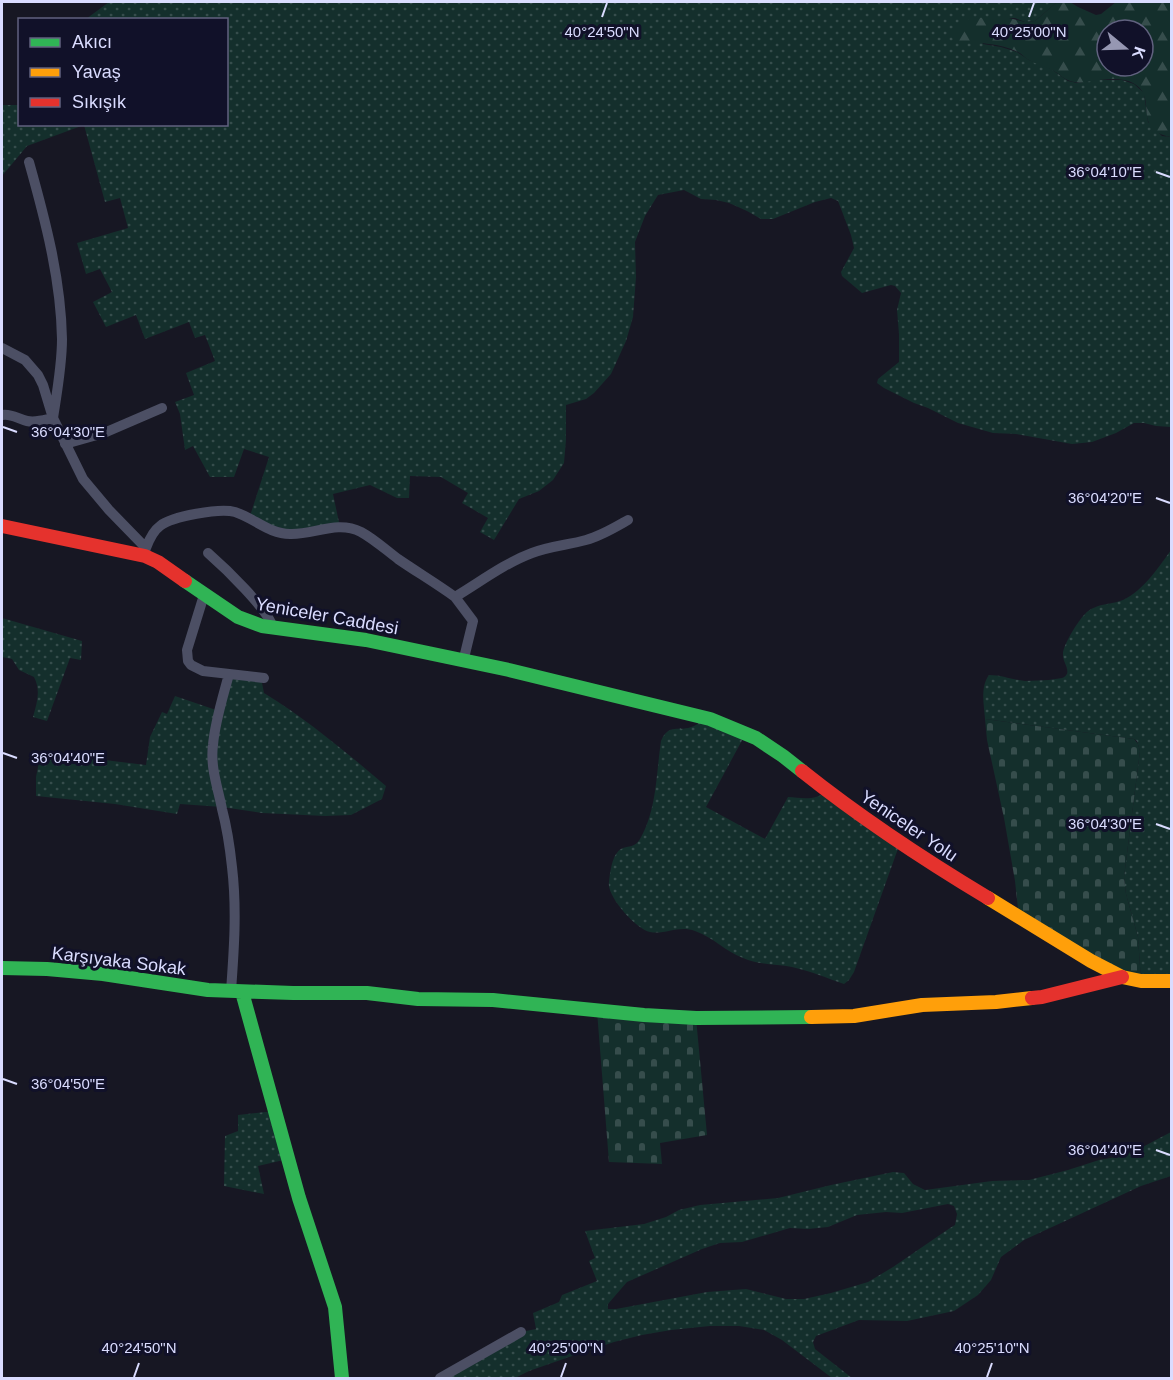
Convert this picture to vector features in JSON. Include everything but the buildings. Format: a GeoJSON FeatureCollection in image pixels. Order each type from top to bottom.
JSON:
{"type":"FeatureCollection","features":[{"type":"Feature","properties":{"kind":"street"},"geometry":{"type":"LineString","coordinates":[[29,162],[46,223],[59,307],[62,340],[53,418]]}},
{"type":"Feature","properties":{"kind":"street"},"geometry":{"type":"LineString","coordinates":[[2,348],[25,360],[38,375],[53,418],[83,479],[145,552],[152,535],[162,524],[179,518],[218,511],[240,514],[286,534],[302,534],[331,528],[357,530],[455,597],[473,621],[463,662]]}},
{"type":"Feature","properties":{"kind":"street"},"geometry":{"type":"LineString","coordinates":[[65,444],[104,433],[162,408]]}},
{"type":"Feature","properties":{"kind":"street"},"geometry":{"type":"LineString","coordinates":[[2,415],[9,414],[36,422],[53,418]]}},
{"type":"Feature","properties":{"kind":"street"},"geometry":{"type":"LineString","coordinates":[[455,597],[525,556],[547,548],[587,540],[628,520]]}},
{"type":"Feature","properties":{"kind":"street","name":"Yeniceler Caddesi"},"geometry":{"type":"LineString","coordinates":[[2,526],[145,552],[238,617],[262,626],[366,640],[509,670],[627,699]]}},
{"type":"Feature","properties":{"kind":"street"},"geometry":{"type":"LineString","coordinates":[[208,553],[263,610],[273,628]]}},
{"type":"Feature","properties":{"kind":"street"},"geometry":{"type":"LineString","coordinates":[[204,595],[187,650],[188,661],[194,667],[203,670],[264,678]]}},
{"type":"Feature","properties":{"kind":"street"},"geometry":{"type":"LineString","coordinates":[[229,674],[217,720],[212,758],[226,824],[232,867],[235,898],[236,991],[299,1198],[335,1306],[342,1378]]}},
{"type":"Feature","properties":{"kind":"street","name":"Yeniceler Yolu"},"geometry":{"type":"LineString","coordinates":[[627,699],[710,719],[756,738],[783,756],[864,819],[925,860],[1091,961],[1122,977],[1141,981],[1172,981]]}},
{"type":"Feature","properties":{"kind":"street","name":"Karşıyaka Sokak"},"geometry":{"type":"LineString","coordinates":[[2,968],[102,974],[199,989],[367,993],[418,999],[493,1000],[644,1016],[681,1017],[854,1016],[922,1005],[996,1002],[1042,997],[1122,977]]}},
{"type":"Feature","properties":{"kind":"street"},"geometry":{"type":"LineString","coordinates":[[440,1378],[521,1332]]}},
{"type":"Feature","properties":{"kind":"green space"},"geometry":{"type":"Polygon","coordinates":[[[109,2],[1057,2],[1035,21],[1025,22],[1015,18],[972,18],[983,44],[1017,52],[1051,69],[1068,81],[1077,83],[1122,80],[1134,84],[1144,93],[1148,122],[1162,136],[1171,137],[1171,427],[1134,423],[1092,442],[1072,444],[1016,434],[993,433],[958,423],[914,403],[877,383],[878,379],[899,362],[897,310],[901,293],[891,285],[862,293],[842,276],[841,272],[854,248],[838,201],[831,198],[773,219],[761,219],[729,203],[701,199],[684,190],[658,195],[645,216],[635,242],[636,277],[633,317],[626,341],[611,374],[594,393],[586,399],[566,405],[564,463],[553,480],[539,491],[519,499],[494,540],[480,532],[488,518],[462,503],[468,493],[441,477],[410,476],[409,498],[397,498],[370,485],[333,494],[340,527],[302,534],[249,519],[269,457],[244,449],[234,477],[210,477],[193,446],[185,450],[180,414],[175,402],[194,395],[186,373],[215,361],[205,335],[195,338],[189,322],[145,339],[136,315],[106,327],[93,302],[112,292],[100,269],[86,274],[77,243],[128,228],[120,198],[105,202],[84,126],[228,126],[228,18],[87,18],[109,2]]]}},
{"type":"Feature","properties":{"kind":"green space"},"geometry":{"type":"Polygon","coordinates":[[[1057,2],[1070,2],[1096,15],[1101,14],[1116,2],[1171,2],[1171,137],[1159,133],[1152,127],[1148,120],[1145,97],[1141,89],[1133,83],[1113,79],[1071,81],[1011,49],[959,41],[951,36],[956,24],[972,18],[1005,17],[1025,22],[1035,21],[1057,2]]]}},
{"type":"Feature","properties":{"kind":"green space"},"geometry":{"type":"Polygon","coordinates":[[[2,105],[18,105],[18,126],[81,126],[27,146],[2,176],[2,105]]]}},
{"type":"Feature","properties":{"kind":"green space"},"geometry":{"type":"Polygon","coordinates":[[[1171,550],[1171,981],[1141,981],[1138,937],[1126,894],[1124,877],[1140,751],[1137,741],[985,719],[983,702],[986,680],[989,675],[1025,681],[1049,680],[1065,676],[1067,671],[1063,657],[1065,645],[1082,617],[1093,608],[1131,596],[1150,578],[1171,550]]]}},
{"type":"Feature","properties":{"kind":"green space"},"geometry":{"type":"Polygon","coordinates":[[[2,618],[82,641],[81,660],[70,658],[47,721],[33,717],[38,692],[34,677],[19,670],[12,659],[2,657],[2,618]]]}},
{"type":"Feature","properties":{"kind":"green space"},"geometry":{"type":"Polygon","coordinates":[[[229,674],[261,678],[264,693],[312,726],[386,786],[382,799],[351,815],[325,816],[262,813],[180,804],[177,814],[115,804],[36,796],[36,777],[40,757],[96,759],[146,765],[150,737],[162,712],[167,714],[175,696],[219,711],[229,674]]]}},
{"type":"Feature","properties":{"kind":"green space"},"geometry":{"type":"Polygon","coordinates":[[[706,718],[746,733],[706,807],[765,839],[788,797],[814,798],[827,791],[900,843],[854,972],[844,984],[799,969],[749,960],[689,929],[661,932],[644,930],[624,912],[612,895],[609,882],[615,855],[621,849],[638,842],[650,816],[661,741],[664,735],[671,730],[694,726],[706,718]]]}},
{"type":"Feature","properties":{"kind":"green space"},"geometry":{"type":"Polygon","coordinates":[[[985,719],[1134,739],[1138,744],[1140,751],[1124,877],[1126,894],[1138,937],[1141,981],[1019,918],[1015,881],[987,740],[985,719]]]}},
{"type":"Feature","properties":{"kind":"green space"},"geometry":{"type":"Polygon","coordinates":[[[597,1011],[696,1018],[707,1135],[660,1143],[662,1164],[609,1162],[597,1011]]]}},
{"type":"Feature","properties":{"kind":"green space"},"geometry":{"type":"Polygon","coordinates":[[[275,1111],[288,1159],[258,1166],[264,1194],[224,1186],[225,1136],[238,1131],[238,1115],[275,1111]]]}},
{"type":"Feature","properties":{"kind":"green space"},"geometry":{"type":"Polygon","coordinates":[[[1171,1132],[1171,1176],[1141,1186],[1024,1240],[1001,1257],[991,1280],[978,1295],[954,1311],[907,1321],[859,1320],[816,1336],[813,1342],[815,1349],[852,1378],[832,1378],[782,1340],[764,1330],[739,1326],[710,1326],[671,1330],[614,1342],[515,1378],[440,1378],[521,1332],[536,1329],[533,1313],[559,1302],[562,1295],[597,1281],[589,1261],[595,1258],[585,1231],[644,1224],[679,1210],[700,1205],[778,1198],[893,1172],[904,1173],[913,1184],[925,1190],[992,1181],[1029,1180],[1135,1151],[1171,1132]],[[948,1204],[902,1213],[857,1215],[828,1227],[790,1228],[742,1242],[720,1243],[627,1282],[608,1304],[608,1309],[707,1292],[746,1289],[786,1299],[804,1299],[868,1282],[955,1225],[957,1214],[954,1206],[948,1204]]]}},
{"type":"Feature","properties":{"kind":"traffic: fast"},"geometry":{"type":"LineString","coordinates":[[185,581],[238,617],[262,626],[366,640],[509,670],[710,719],[756,738],[802,771]]}},
{"type":"Feature","properties":{"kind":"traffic: fast"},"geometry":{"type":"LineString","coordinates":[[2,968],[103,974],[208,990],[367,993],[418,999],[493,1000],[696,1018],[811,1017]]}},
{"type":"Feature","properties":{"kind":"traffic: fast"},"geometry":{"type":"LineString","coordinates":[[242,992],[299,1198],[335,1307],[342,1378]]}},
{"type":"Feature","properties":{"kind":"traffic: slow"},"geometry":{"type":"LineString","coordinates":[[988,898],[1091,961],[1122,977],[1141,981],[1172,981]]}},
{"type":"Feature","properties":{"kind":"traffic: slow"},"geometry":{"type":"LineString","coordinates":[[811,1017],[854,1016],[922,1005],[1032,998]]}},
{"type":"Feature","properties":{"kind":"traffic: jam"},"geometry":{"type":"LineString","coordinates":[[2,526],[145,556],[158,562],[185,581]]}},
{"type":"Feature","properties":{"kind":"traffic: jam"},"geometry":{"type":"LineString","coordinates":[[802,771],[893,838],[988,898]]}},
{"type":"Feature","properties":{"kind":"traffic: jam"},"geometry":{"type":"LineString","coordinates":[[1032,998],[1122,977]]}}]}
